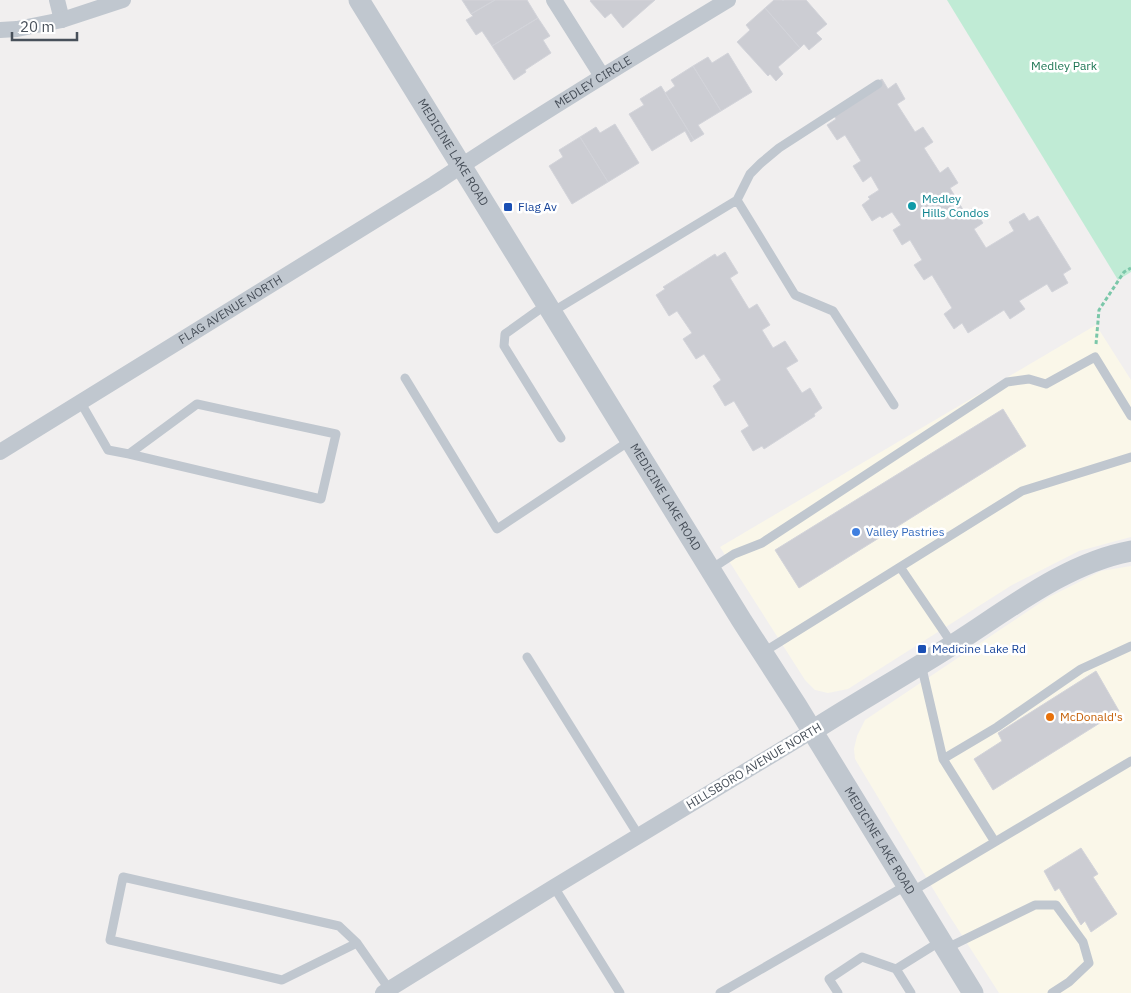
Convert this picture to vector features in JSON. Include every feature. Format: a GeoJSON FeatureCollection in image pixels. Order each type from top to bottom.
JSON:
{"type":"FeatureCollection","features":[{"type":"Feature","properties":{"kind":"street"},"geometry":{"type":"LineString","coordinates":[[57,0],[62,20]]}},
{"type":"Feature","properties":{"kind":"street"},"geometry":{"type":"LineString","coordinates":[[0,30],[62,20],[122,0]]}},
{"type":"Feature","properties":{"kind":"street","name":"MEDICINE LAKE ROAD"},"geometry":{"type":"LineString","coordinates":[[359,0],[973,993]]}},
{"type":"Feature","properties":{"kind":"street"},"geometry":{"type":"LineString","coordinates":[[554,0],[602,76]]}},
{"type":"Feature","properties":{"kind":"street","name":"MEDLEY CIRCLE"},"geometry":{"type":"LineString","coordinates":[[461,166],[602,76],[728,0]]}},
{"type":"Feature","properties":{"kind":"street","name":"FLAG AVENUE NORTH"},"geometry":{"type":"LineString","coordinates":[[0,452],[426,190],[461,166]]}},
{"type":"Feature","properties":{"kind":"street","name":"HILLSBORO AVENUE NORTH"},"geometry":{"type":"LineString","coordinates":[[386,991],[953,645],[1048,584],[1100,558],[1131,551]]}},
{"type":"Feature","properties":{"kind":"lane"},"geometry":{"type":"LineString","coordinates":[[561,438],[504,346],[504,334],[737,200],[750,174],[760,163],[779,148],[878,84]]}},
{"type":"Feature","properties":{"kind":"lane"},"geometry":{"type":"LineString","coordinates":[[737,200],[795,295],[833,311],[894,405]]}},
{"type":"Feature","properties":{"kind":"lane"},"geometry":{"type":"LineString","coordinates":[[710,569],[734,554],[762,543],[1007,382],[1029,379],[1046,384],[1095,357],[1131,416]]}},
{"type":"Feature","properties":{"kind":"lane"},"geometry":{"type":"LineString","coordinates":[[405,378],[496,529],[631,440]]}},
{"type":"Feature","properties":{"kind":"lane"},"geometry":{"type":"LineString","coordinates":[[80,403],[108,450],[321,499],[336,434],[197,404],[129,454]]}},
{"type":"Feature","properties":{"kind":"lane"},"geometry":{"type":"LineString","coordinates":[[762,653],[1022,491],[1131,456]]}},
{"type":"Feature","properties":{"kind":"lane"},"geometry":{"type":"LineString","coordinates":[[900,567],[953,645]]}},
{"type":"Feature","properties":{"kind":"lane"},"geometry":{"type":"LineString","coordinates":[[943,759],[997,727],[1081,669],[1131,646]]}},
{"type":"Feature","properties":{"kind":"lane"},"geometry":{"type":"LineString","coordinates":[[527,657],[639,836]]}},
{"type":"Feature","properties":{"kind":"lane"},"geometry":{"type":"LineString","coordinates":[[921,664],[943,759],[995,842]]}},
{"type":"Feature","properties":{"kind":"lane"},"geometry":{"type":"LineString","coordinates":[[720,993],[995,842],[1131,761]]}},
{"type":"Feature","properties":{"kind":"lane"},"geometry":{"type":"LineString","coordinates":[[357,943],[282,980],[110,940],[123,877],[339,926],[357,943],[386,991]]}},
{"type":"Feature","properties":{"kind":"lane"},"geometry":{"type":"LineString","coordinates":[[554,887],[620,993]]}},
{"type":"Feature","properties":{"kind":"lane"},"geometry":{"type":"LineString","coordinates":[[896,969],[943,945],[1034,905],[1056,905],[1083,942],[1089,963],[1069,982],[1052,993]]}},
{"type":"Feature","properties":{"kind":"lane"},"geometry":{"type":"LineString","coordinates":[[838,993],[829,979],[862,957],[896,969],[911,993]]}},
{"type":"Feature","properties":{"kind":"path"},"geometry":{"type":"LineString","coordinates":[[1095,357],[1099,310],[1124,272],[1131,268]]}},
{"type":"Feature","properties":{"kind":"shaded area"},"geometry":{"type":"Polygon","coordinates":[[[1096,325],[1131,380],[1131,537],[1079,551],[1012,585],[848,689],[828,693],[815,690],[805,680],[720,547],[1096,325]]]}},
{"type":"Feature","properties":{"kind":"shaded area"},"geometry":{"type":"Polygon","coordinates":[[[1131,566],[1131,993],[999,993],[947,912],[855,759],[854,749],[857,736],[865,720],[1049,597],[1101,571],[1131,566]]]}},
{"type":"Feature","properties":{"kind":"green space","name":"Medley Park"},"geometry":{"type":"Polygon","coordinates":[[[947,0],[1131,0],[1131,272],[1118,280],[947,0]]]}},
{"type":"Feature","properties":{"kind":"building"},"geometry":{"type":"Polygon","coordinates":[[[462,0],[495,0],[471,14],[462,0]]]}},
{"type":"Feature","properties":{"kind":"building"},"geometry":{"type":"Polygon","coordinates":[[[495,0],[527,0],[538,18],[492,46],[482,31],[476,35],[466,20],[473,16],[471,14],[495,0]]]}},
{"type":"Feature","properties":{"kind":"building"},"geometry":{"type":"Polygon","coordinates":[[[591,0],[655,0],[623,28],[611,13],[605,18],[591,0]]]}},
{"type":"Feature","properties":{"kind":"building"},"geometry":{"type":"Polygon","coordinates":[[[774,0],[806,0],[827,24],[816,33],[822,39],[809,50],[804,44],[800,48],[765,8],[774,0]]]}},
{"type":"Feature","properties":{"kind":"building"},"geometry":{"type":"Polygon","coordinates":[[[765,8],[800,48],[778,67],[783,74],[776,81],[770,74],[768,76],[737,42],[750,30],[746,25],[765,8]]]}},
{"type":"Feature","properties":{"kind":"building"},"geometry":{"type":"Polygon","coordinates":[[[538,18],[550,36],[543,40],[551,53],[525,70],[526,72],[514,80],[492,46],[538,18]]]}},
{"type":"Feature","properties":{"kind":"building"},"geometry":{"type":"Polygon","coordinates":[[[728,53],[752,92],[721,111],[693,66],[708,57],[712,63],[728,53]]]}},
{"type":"Feature","properties":{"kind":"building"},"geometry":{"type":"Polygon","coordinates":[[[693,66],[721,111],[698,125],[704,134],[694,140],[665,93],[675,86],[671,80],[693,66]]]}},
{"type":"Feature","properties":{"kind":"building","name":"Medley Hills Condos"},"geometry":{"type":"Polygon","coordinates":[[[882,79],[888,89],[896,83],[905,99],[897,104],[915,132],[923,127],[933,142],[924,148],[940,173],[948,167],[958,183],[950,188],[965,213],[973,208],[983,223],[974,229],[986,248],[1014,231],[1009,222],[1024,213],[1029,221],[1038,216],[1071,269],[1063,274],[1068,283],[1052,292],[1047,284],[1019,301],[1025,309],[1010,319],[1004,310],[968,333],[962,323],[954,329],[944,314],[952,308],[932,275],[924,280],[914,265],[922,260],[910,240],[902,245],[893,230],[901,225],[892,212],[872,221],[862,205],[870,199],[868,197],[879,190],[871,176],[863,182],[853,166],[861,161],[845,135],[837,140],[827,125],[836,119],[831,111],[882,79]]]}},
{"type":"Feature","properties":{"kind":"building"},"geometry":{"type":"Polygon","coordinates":[[[661,86],[694,140],[691,142],[685,131],[652,151],[629,114],[644,105],[640,99],[661,86]]]}},
{"type":"Feature","properties":{"kind":"building"},"geometry":{"type":"Polygon","coordinates":[[[615,124],[639,163],[608,182],[580,137],[596,127],[600,133],[615,124]]]}},
{"type":"Feature","properties":{"kind":"building"},"geometry":{"type":"Polygon","coordinates":[[[580,137],[608,182],[572,204],[549,166],[563,157],[559,150],[580,137]]]}},
{"type":"Feature","properties":{"kind":"building"},"geometry":{"type":"Polygon","coordinates":[[[725,252],[738,273],[730,278],[749,309],[757,304],[770,325],[762,330],[773,348],[785,341],[798,361],[786,368],[802,393],[810,388],[822,408],[814,414],[815,416],[764,449],[762,446],[753,451],[741,431],[749,426],[734,401],[725,406],[713,386],[721,380],[704,354],[696,359],[683,339],[692,333],[677,311],[669,316],[656,295],[665,289],[663,287],[715,254],[717,257],[725,252]]]}},
{"type":"Feature","properties":{"kind":"building"},"geometry":{"type":"Polygon","coordinates":[[[1003,409],[1026,446],[799,588],[775,550],[1003,409]]]}},
{"type":"Feature","properties":{"kind":"building"},"geometry":{"type":"Polygon","coordinates":[[[1096,671],[1119,711],[993,790],[974,759],[1002,741],[998,733],[1096,671]]]}},
{"type":"Feature","properties":{"kind":"building"},"geometry":{"type":"Polygon","coordinates":[[[1081,848],[1098,874],[1093,877],[1117,914],[1091,932],[1085,921],[1081,925],[1059,888],[1055,891],[1044,871],[1081,848]]]}},
{"type":"Feature","properties":{"kind":"place","name":"Medley Hills Condos"},"geometry":{"type":"Point","coordinates":[912,206]}},
{"type":"Feature","properties":{"kind":"place","name":"Flag Av"},"geometry":{"type":"Point","coordinates":[508,207]}},
{"type":"Feature","properties":{"kind":"place","name":"Valley Pastries"},"geometry":{"type":"Point","coordinates":[856,532]}},
{"type":"Feature","properties":{"kind":"place","name":"Medicine Lake Rd"},"geometry":{"type":"Point","coordinates":[922,649]}},
{"type":"Feature","properties":{"kind":"place","name":"McDonald's"},"geometry":{"type":"Point","coordinates":[1050,717]}}]}
